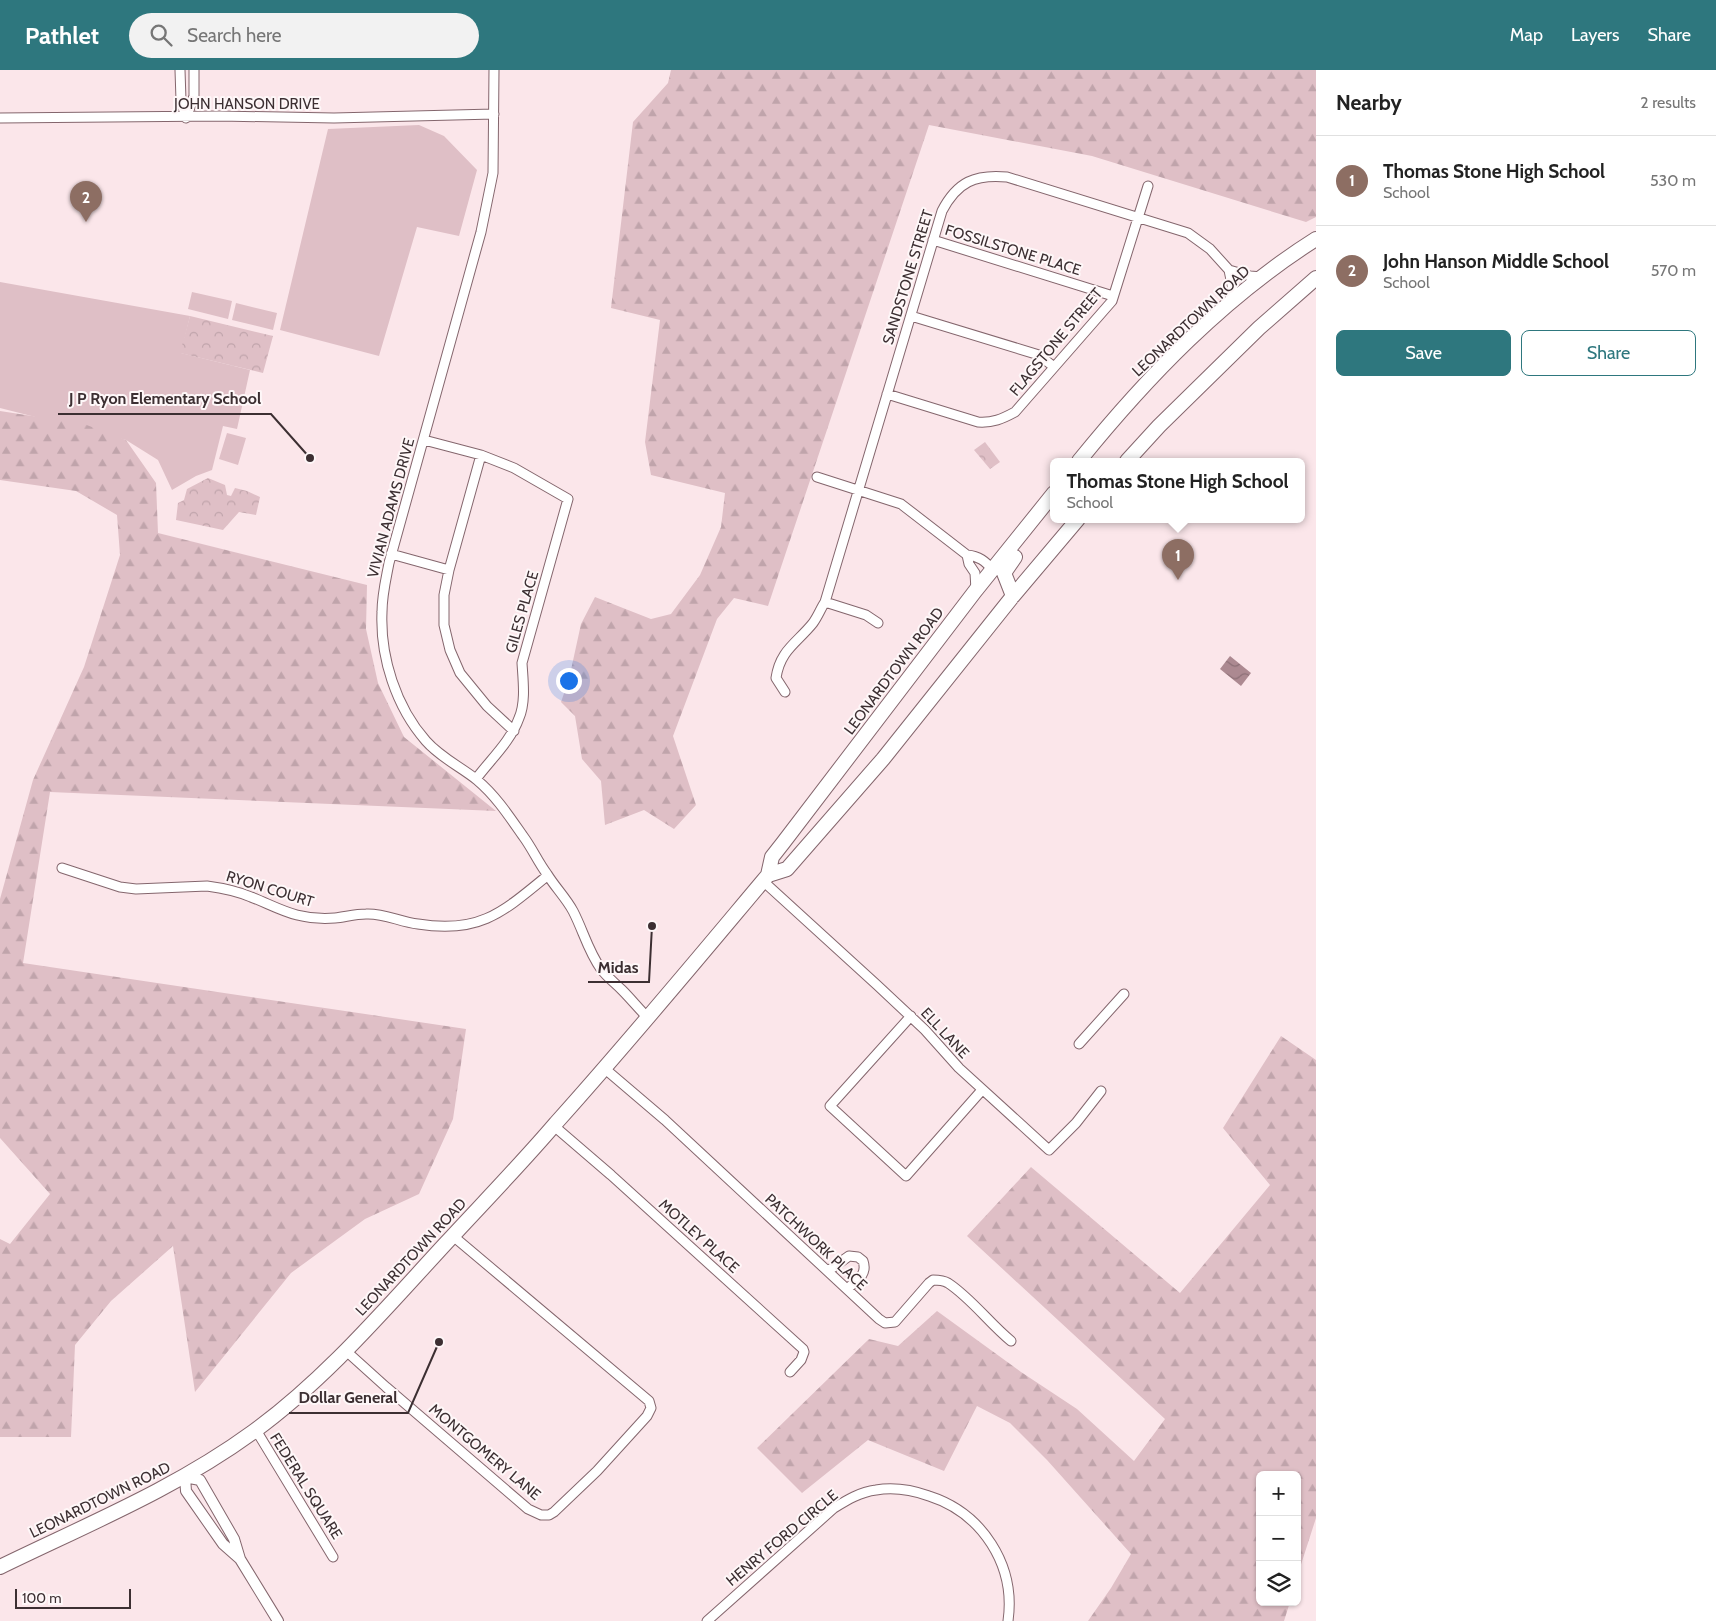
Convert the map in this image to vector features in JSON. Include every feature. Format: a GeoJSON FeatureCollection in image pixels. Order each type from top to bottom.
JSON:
{"type":"FeatureCollection","features":[{"type":"Feature","properties":{"kind":"highway","name":"LEONARDTOWN ROAD"},"geometry":{"type":"LineString","coordinates":[[1082,458],[1143,386],[1186,344],[1262,277],[1316,239]]}},
{"type":"Feature","properties":{"kind":"highway"},"geometry":{"type":"LineString","coordinates":[[1130,458],[1259,328],[1316,278]]}},
{"type":"Feature","properties":{"kind":"highway","name":"LEONARDTOWN ROAD"},"geometry":{"type":"LineString","coordinates":[[0,1567],[185,1477],[256,1430],[292,1401],[374,1322],[554,1126],[766,878],[772,857],[976,590],[1050,498]]}},
{"type":"Feature","properties":{"kind":"highway"},"geometry":{"type":"LineString","coordinates":[[1013,596],[1004,576],[1005,571],[1050,509]]}},
{"type":"Feature","properties":{"kind":"highway","name":"LEONARDTOWN ROAD"},"geometry":{"type":"LineString","coordinates":[[766,878],[788,870],[883,759],[1013,596],[1075,523]]}},
{"type":"Feature","properties":{"kind":"highway"},"geometry":{"type":"LineString","coordinates":[[972,648],[981,625],[999,604],[1002,594],[993,570]]}},
{"type":"Feature","properties":{"kind":"street"},"geometry":{"type":"LineString","coordinates":[[180,70],[180,100],[186,118]]}},
{"type":"Feature","properties":{"kind":"street"},"geometry":{"type":"LineString","coordinates":[[186,118],[194,96],[194,70]]}},
{"type":"Feature","properties":{"kind":"street","name":"VIVIAN ADAMS DRIVE"},"geometry":{"type":"LineString","coordinates":[[494,70],[492,173],[481,232],[391,554],[382,598],[383,646],[391,677],[407,713],[427,742],[448,760],[476,779],[502,806],[572,909],[591,953],[601,969],[648,1018]]}},
{"type":"Feature","properties":{"kind":"street","name":"JOHN HANSON DRIVE"},"geometry":{"type":"LineString","coordinates":[[0,118],[186,118],[220,116],[334,118],[494,114]]}},
{"type":"Feature","properties":{"kind":"street","name":"SANDSTONE STREET"},"geometry":{"type":"LineString","coordinates":[[785,692],[776,678],[778,664],[782,656],[814,622],[825,602],[943,209],[953,193],[977,177],[991,175],[1007,177],[1188,233],[1205,244],[1229,270]]}},
{"type":"Feature","properties":{"kind":"street","name":"FLAGSTONE STREET"},"geometry":{"type":"LineString","coordinates":[[887,394],[978,422],[989,423],[1015,412],[1112,302],[1148,186]]}},
{"type":"Feature","properties":{"kind":"street","name":"FOSSILSTONE PLACE"},"geometry":{"type":"LineString","coordinates":[[934,240],[1113,296]]}},
{"type":"Feature","properties":{"kind":"street"},"geometry":{"type":"LineString","coordinates":[[1228,305],[1233,290],[1229,270],[1250,276],[1262,277]]}},
{"type":"Feature","properties":{"kind":"street"},"geometry":{"type":"LineString","coordinates":[[911,316],[1039,355],[1054,367]]}},
{"type":"Feature","properties":{"kind":"street"},"geometry":{"type":"LineString","coordinates":[[424,440],[481,454],[449,570],[444,596],[444,625],[450,650],[460,673],[487,706],[514,731]]}},
{"type":"Feature","properties":{"kind":"street","name":"GILES PLACE"},"geometry":{"type":"LineString","coordinates":[[476,779],[514,731],[520,716],[524,686],[522,663],[568,499],[514,468],[481,454]]}},
{"type":"Feature","properties":{"kind":"street"},"geometry":{"type":"LineString","coordinates":[[817,477],[901,504],[967,554],[986,562],[993,570]]}},
{"type":"Feature","properties":{"kind":"street"},"geometry":{"type":"LineString","coordinates":[[391,554],[449,570]]}},
{"type":"Feature","properties":{"kind":"street"},"geometry":{"type":"LineString","coordinates":[[967,554],[969,564],[975,573],[976,590]]}},
{"type":"Feature","properties":{"kind":"street"},"geometry":{"type":"LineString","coordinates":[[825,602],[866,615],[878,624]]}},
{"type":"Feature","properties":{"kind":"street","name":"RYON COURT"},"geometry":{"type":"LineString","coordinates":[[62,868],[128,888],[218,887],[251,896],[297,915],[322,918],[365,914],[438,927],[456,927],[485,920],[520,898],[548,876]]}},
{"type":"Feature","properties":{"kind":"street","name":"ELL LANE"},"geometry":{"type":"LineString","coordinates":[[766,878],[911,1016],[959,1068],[1049,1150],[1076,1123],[1102,1091]]}},
{"type":"Feature","properties":{"kind":"street"},"geometry":{"type":"LineString","coordinates":[[1079,1044],[1124,994]]}},
{"type":"Feature","properties":{"kind":"street"},"geometry":{"type":"LineString","coordinates":[[911,1016],[830,1106],[906,1176],[982,1090]]}},
{"type":"Feature","properties":{"kind":"street","name":"PATCHWORK PLACE"},"geometry":{"type":"LineString","coordinates":[[604,1068],[666,1120],[744,1195],[879,1319],[885,1323],[895,1322],[928,1283],[933,1280],[941,1280],[957,1290],[1011,1341]]}},
{"type":"Feature","properties":{"kind":"street","name":"MOTLEY PLACE"},"geometry":{"type":"LineString","coordinates":[[554,1126],[611,1174],[803,1349],[804,1352],[801,1360],[790,1372]]}},
{"type":"Feature","properties":{"kind":"street","name":"MONTGOMERY LANE"},"geometry":{"type":"LineString","coordinates":[[345,1350],[528,1510],[541,1515],[549,1515],[564,1504],[597,1471],[647,1416],[650,1408],[649,1401],[453,1236]]}},
{"type":"Feature","properties":{"kind":"street"},"geometry":{"type":"LineString","coordinates":[[828,1271],[849,1256],[858,1257],[863,1261],[865,1271],[862,1276],[847,1288]]}},
{"type":"Feature","properties":{"kind":"street","name":"FEDERAL SQUARE"},"geometry":{"type":"LineString","coordinates":[[256,1430],[333,1556]]}},
{"type":"Feature","properties":{"kind":"street"},"geometry":{"type":"LineString","coordinates":[[240,1559],[223,1544],[186,1491],[185,1477],[200,1480],[234,1538],[240,1559],[278,1621]]}},
{"type":"Feature","properties":{"kind":"street","name":"HENRY FORD CIRCLE"},"geometry":{"type":"LineString","coordinates":[[707,1621],[834,1508],[861,1494],[894,1488],[909,1490],[949,1503],[980,1527],[990,1540],[1003,1566],[1010,1598],[1008,1621]]}},
{"type":"Feature","properties":{"kind":"green space"},"geometry":{"type":"Polygon","coordinates":[[[671,70],[1316,70],[1316,217],[1306,222],[1092,156],[929,125],[768,606],[734,598],[717,619],[673,736],[696,805],[674,829],[644,810],[605,825],[601,781],[582,759],[575,716],[561,702],[569,679],[581,624],[595,597],[651,619],[671,614],[700,575],[721,527],[725,493],[651,475],[645,442],[660,320],[611,308],[633,122],[668,83],[671,70]]]}},
{"type":"Feature","properties":{"kind":"green space"},"geometry":{"type":"Polygon","coordinates":[[[419,125],[444,136],[477,170],[459,236],[417,227],[379,356],[280,330],[328,129],[419,125]]]}},
{"type":"Feature","properties":{"kind":"green space"},"geometry":{"type":"Polygon","coordinates":[[[0,282],[190,316],[181,353],[250,370],[237,429],[223,426],[212,470],[196,476],[172,490],[158,460],[126,440],[0,408],[0,282]]]}},
{"type":"Feature","properties":{"kind":"green space"},"geometry":{"type":"Polygon","coordinates":[[[192,292],[232,301],[228,319],[188,309],[192,292]]]}},
{"type":"Feature","properties":{"kind":"green space"},"geometry":{"type":"Polygon","coordinates":[[[236,303],[277,313],[273,330],[232,320],[236,303]]]}},
{"type":"Feature","properties":{"kind":"green space"},"geometry":{"type":"Polygon","coordinates":[[[190,316],[273,336],[263,373],[180,353],[190,316]]]}},
{"type":"Feature","properties":{"kind":"green space"},"geometry":{"type":"Polygon","coordinates":[[[0,411],[84,424],[126,440],[156,483],[158,533],[367,585],[366,629],[378,683],[404,737],[496,811],[50,792],[23,963],[466,1029],[453,1119],[419,1194],[365,1219],[291,1273],[195,1392],[173,1246],[111,1301],[75,1345],[71,1437],[0,1437],[0,1239],[10,1244],[50,1194],[0,1138],[0,899],[33,780],[84,667],[120,555],[117,515],[76,491],[0,480],[0,411]]]}},
{"type":"Feature","properties":{"kind":"green space"},"geometry":{"type":"Polygon","coordinates":[[[227,433],[246,438],[238,465],[219,459],[227,433]]]}},
{"type":"Feature","properties":{"kind":"green space"},"geometry":{"type":"Polygon","coordinates":[[[985,442],[1000,462],[990,469],[974,450],[985,442]]]}},
{"type":"Feature","properties":{"kind":"green space"},"geometry":{"type":"Polygon","coordinates":[[[208,478],[225,485],[227,495],[231,496],[235,488],[260,497],[256,515],[239,512],[223,530],[176,520],[178,503],[184,500],[187,489],[208,478]]]}},
{"type":"Feature","properties":{"kind":"green space"},"geometry":{"type":"Polygon","coordinates":[[[1281,1036],[1316,1060],[1316,1518],[1301,1565],[1301,1471],[1256,1471],[1256,1606],[1289,1606],[1284,1621],[1088,1621],[1111,1588],[1131,1554],[1047,1460],[1010,1423],[977,1406],[944,1471],[868,1440],[802,1493],[757,1448],[869,1339],[898,1346],[937,1311],[1021,1372],[1077,1409],[1134,1461],[1165,1419],[967,1236],[1031,1167],[1180,1293],[1270,1185],[1223,1128],[1281,1036]]]}},
{"type":"Feature","properties":{"kind":"water"},"geometry":{"type":"Polygon","coordinates":[[[1230,656],[1251,673],[1241,686],[1220,669],[1230,656]]]}},
{"type":"Feature","properties":{"kind":"place","name":"John Hanson Middle School"},"geometry":{"type":"Point","coordinates":[86,222]}},
{"type":"Feature","properties":{"kind":"place","name":"J P Ryon Elementary School"},"geometry":{"type":"Point","coordinates":[310,458]}},
{"type":"Feature","properties":{"kind":"place","name":"Thomas Stone High School"},"geometry":{"type":"Point","coordinates":[1178,580]}},
{"type":"Feature","properties":{"kind":"place","name":"Midas"},"geometry":{"type":"Point","coordinates":[652,926]}},
{"type":"Feature","properties":{"kind":"place","name":"Dollar General"},"geometry":{"type":"Point","coordinates":[439,1342]}}]}
